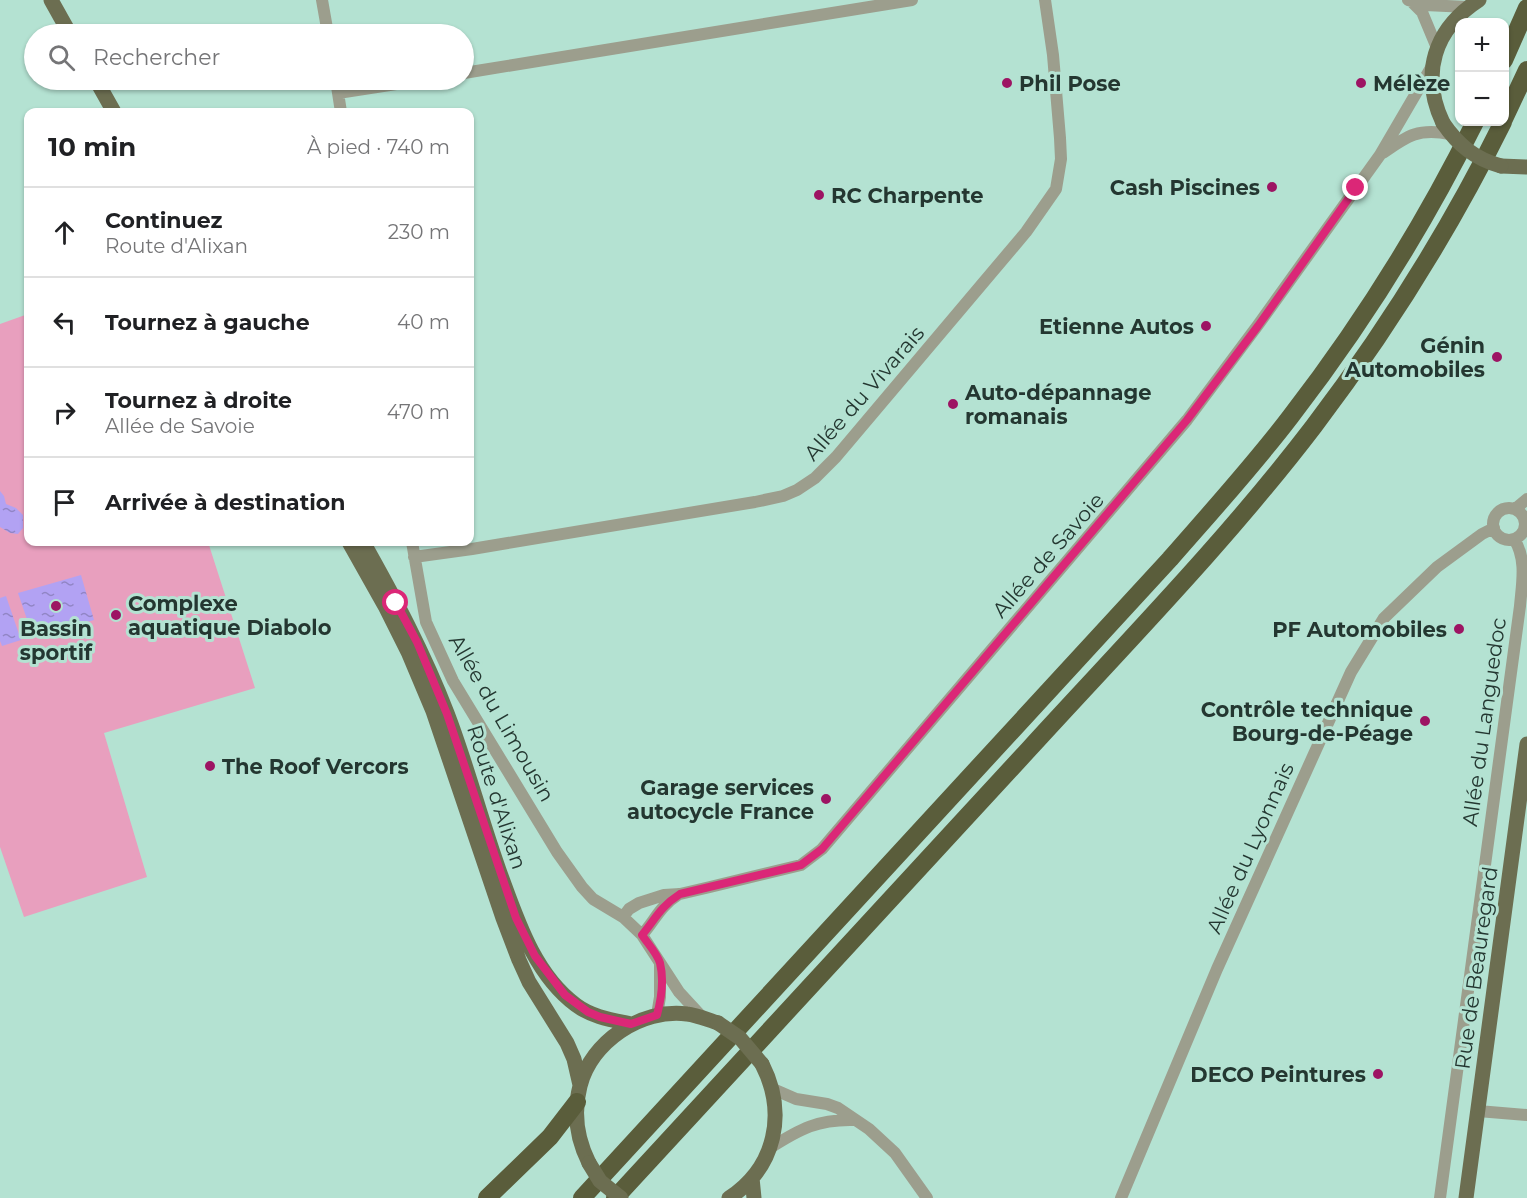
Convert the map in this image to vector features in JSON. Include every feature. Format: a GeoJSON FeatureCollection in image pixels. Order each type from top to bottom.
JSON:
{"type":"FeatureCollection","features":[{"type":"Feature","properties":{"kind":"highway"},"geometry":{"type":"LineString","coordinates":[[1509,49],[1527,8]]}},
{"type":"Feature","properties":{"kind":"highway"},"geometry":{"type":"LineString","coordinates":[[1509,109],[1527,70]]}},
{"type":"Feature","properties":{"kind":"highway"},"geometry":{"type":"LineString","coordinates":[[582,1198],[1162,568],[1253,464],[1324,371],[1387,279],[1443,184],[1473,126]]}},
{"type":"Feature","properties":{"kind":"highway"},"geometry":{"type":"LineString","coordinates":[[615,1198],[1174,591],[1275,475],[1346,383],[1407,293],[1464,198],[1501,126]]}},
{"type":"Feature","properties":{"kind":"highway"},"geometry":{"type":"LineString","coordinates":[[487,1198],[550,1137],[578,1094]]}},
{"type":"Feature","properties":{"kind":"main road"},"geometry":{"type":"LineString","coordinates":[[51,0],[64,24]]}},
{"type":"Feature","properties":{"kind":"main road"},"geometry":{"type":"LineString","coordinates":[[1473,4],[1446,30],[1432,65],[1434,101],[1443,129],[1473,154],[1501,166],[1527,167]]}},
{"type":"Feature","properties":{"kind":"main road"},"geometry":{"type":"LineString","coordinates":[[102,90],[112,108]]}},
{"type":"Feature","properties":{"kind":"main road","name":"Route d'Alixan"},"geometry":{"type":"LineString","coordinates":[[351,546],[409,654],[433,711],[502,918],[519,960],[529,982],[567,1043],[574,1059],[578,1094],[577,1127],[583,1150],[600,1181],[621,1198]]}},
{"type":"Feature","properties":{"kind":"main road","name":"Route d'Alixan"},"geometry":{"type":"LineString","coordinates":[[365,546],[417,642],[434,679],[516,918],[535,956],[556,985],[574,1003],[594,1015],[631,1024]]}},
{"type":"Feature","properties":{"kind":"main road","name":"Rue de Beauregard"},"geometry":{"type":"LineString","coordinates":[[1466,1198],[1527,744]]}},
{"type":"Feature","properties":{"kind":"main road"},"geometry":{"type":"LineString","coordinates":[[578,1094],[586,1070],[608,1041],[631,1024],[657,1015],[687,1014],[703,1018],[718,1023],[740,1038],[762,1064],[773,1089],[775,1121],[770,1148],[752,1178],[729,1198]]}},
{"type":"Feature","properties":{"kind":"main road"},"geometry":{"type":"LineString","coordinates":[[752,1178],[754,1198]]}},
{"type":"Feature","properties":{"kind":"street"},"geometry":{"type":"LineString","coordinates":[[322,0],[326,24]]}},
{"type":"Feature","properties":{"kind":"street"},"geometry":{"type":"LineString","coordinates":[[474,71],[912,0]]}},
{"type":"Feature","properties":{"kind":"street","name":"Allée du Vivarais"},"geometry":{"type":"LineString","coordinates":[[414,556],[472,549],[755,502],[783,496],[815,478],[859,431],[1026,232],[1056,189],[1061,148],[1053,55],[1045,0]]}},
{"type":"Feature","properties":{"kind":"street"},"geometry":{"type":"LineString","coordinates":[[1410,1],[1438,7],[1473,4]]}},
{"type":"Feature","properties":{"kind":"street"},"geometry":{"type":"LineString","coordinates":[[1410,1],[1422,12],[1437,48]]}},
{"type":"Feature","properties":{"kind":"street","name":"Allée de Savoie"},"geometry":{"type":"LineString","coordinates":[[623,917],[629,909],[639,903],[664,895],[680,894],[801,865],[822,849],[1187,420],[1252,335],[1380,155],[1432,65]]}},
{"type":"Feature","properties":{"kind":"street"},"geometry":{"type":"LineString","coordinates":[[338,90],[340,108]]}},
{"type":"Feature","properties":{"kind":"street"},"geometry":{"type":"LineString","coordinates":[[338,93],[357,90]]}},
{"type":"Feature","properties":{"kind":"street","name":"Allée de Savoie"},"geometry":{"type":"LineString","coordinates":[[1380,155],[1411,134],[1443,129]]}},
{"type":"Feature","properties":{"kind":"street"},"geometry":{"type":"LineString","coordinates":[[1515,509],[1527,499]]}},
{"type":"Feature","properties":{"kind":"street"},"geometry":{"type":"LineString","coordinates":[[1503,509],[1515,509],[1525,520],[1524,528],[1521,535],[1506,540],[1498,535],[1494,528],[1495,517],[1503,509]]}},
{"type":"Feature","properties":{"kind":"street","name":"Allée du Lyonnais"},"geometry":{"type":"LineString","coordinates":[[1121,1198],[1217,969],[1351,672],[1384,618],[1437,567],[1482,534],[1494,528]]}},
{"type":"Feature","properties":{"kind":"street","name":"Allée du Languedoc"},"geometry":{"type":"LineString","coordinates":[[1440,1198],[1520,606],[1524,559],[1514,539]]}},
{"type":"Feature","properties":{"kind":"street","name":"Allée du Limousin"},"geometry":{"type":"LineString","coordinates":[[413,546],[426,622],[453,681],[557,852],[582,887],[599,904],[623,917],[642,935],[684,998],[703,1018]]}},
{"type":"Feature","properties":{"kind":"street","name":"Allée de Savoie"},"geometry":{"type":"LineString","coordinates":[[642,935],[655,915],[680,894]]}},
{"type":"Feature","properties":{"kind":"street"},"geometry":{"type":"LineString","coordinates":[[657,1015],[660,997],[660,962]]}},
{"type":"Feature","properties":{"kind":"street"},"geometry":{"type":"LineString","coordinates":[[773,1089],[796,1099],[838,1108],[884,1141],[927,1198]]}},
{"type":"Feature","properties":{"kind":"street"},"geometry":{"type":"LineString","coordinates":[[1478,1111],[1527,1115]]}},
{"type":"Feature","properties":{"kind":"street"},"geometry":{"type":"LineString","coordinates":[[770,1148],[796,1131],[813,1124],[834,1120],[854,1120]]}},
{"type":"Feature","properties":{"kind":"shaded area","name":"Complexe aquatique Diabolo"},"geometry":{"type":"Polygon","coordinates":[[[24,315],[24,546],[209,546],[255,688],[104,733],[147,877],[24,917],[0,847],[0,324],[24,315]]]}},
{"type":"Feature","properties":{"kind":"water"},"geometry":{"type":"Polygon","coordinates":[[[0,491],[6,504],[16,508],[23,515],[23,528],[18,534],[10,533],[0,527],[0,491]]]}},
{"type":"Feature","properties":{"kind":"water","name":"Bassin sportif"},"geometry":{"type":"Polygon","coordinates":[[[81,575],[94,620],[33,637],[18,593],[81,575]]]}},
{"type":"Feature","properties":{"kind":"water"},"geometry":{"type":"Polygon","coordinates":[[[6,596],[21,640],[2,646],[0,598],[6,596]]]}},
{"type":"Feature","properties":{"kind":"place","name":"Phil Pose"},"geometry":{"type":"Point","coordinates":[1007,83]}},
{"type":"Feature","properties":{"kind":"place","name":"Mélèze"},"geometry":{"type":"Point","coordinates":[1361,83]}},
{"type":"Feature","properties":{"kind":"place","name":"Cash Piscines"},"geometry":{"type":"Point","coordinates":[1272,187]}},
{"type":"Feature","properties":{"kind":"place","name":"RC Charpente"},"geometry":{"type":"Point","coordinates":[819,195]}},
{"type":"Feature","properties":{"kind":"place","name":"Etienne Autos"},"geometry":{"type":"Point","coordinates":[1206,326]}},
{"type":"Feature","properties":{"kind":"place","name":"Génin Automobiles"},"geometry":{"type":"Point","coordinates":[1497,357]}},
{"type":"Feature","properties":{"kind":"place","name":"Auto-dépannage romanais"},"geometry":{"type":"Point","coordinates":[953,404]}},
{"type":"Feature","properties":{"kind":"place","name":"Bassin sportif"},"geometry":{"type":"Point","coordinates":[56,606]}},
{"type":"Feature","properties":{"kind":"place","name":"Complexe aquatique Diabolo"},"geometry":{"type":"Point","coordinates":[116,615]}},
{"type":"Feature","properties":{"kind":"place","name":"PF Automobiles"},"geometry":{"type":"Point","coordinates":[1459,629]}},
{"type":"Feature","properties":{"kind":"place","name":"Contrôle technique Bourg-de-Péage"},"geometry":{"type":"Point","coordinates":[1425,721]}},
{"type":"Feature","properties":{"kind":"place","name":"The Roof Vercors"},"geometry":{"type":"Point","coordinates":[210,766]}},
{"type":"Feature","properties":{"kind":"place","name":"Garage services autocycle France"},"geometry":{"type":"Point","coordinates":[826,799]}},
{"type":"Feature","properties":{"kind":"place","name":"DECO Peintures"},"geometry":{"type":"Point","coordinates":[1378,1074]}},
{"type":"Feature","properties":{"kind":"route"},"geometry":{"type":"LineString","coordinates":[[396,603],[434,679],[516,918],[535,956],[565,995],[588,1012],[631,1024],[657,1015],[661,980],[660,962],[642,935],[655,915],[680,894],[801,865],[822,849],[1187,420],[1218,381],[1356,188]]}}]}
